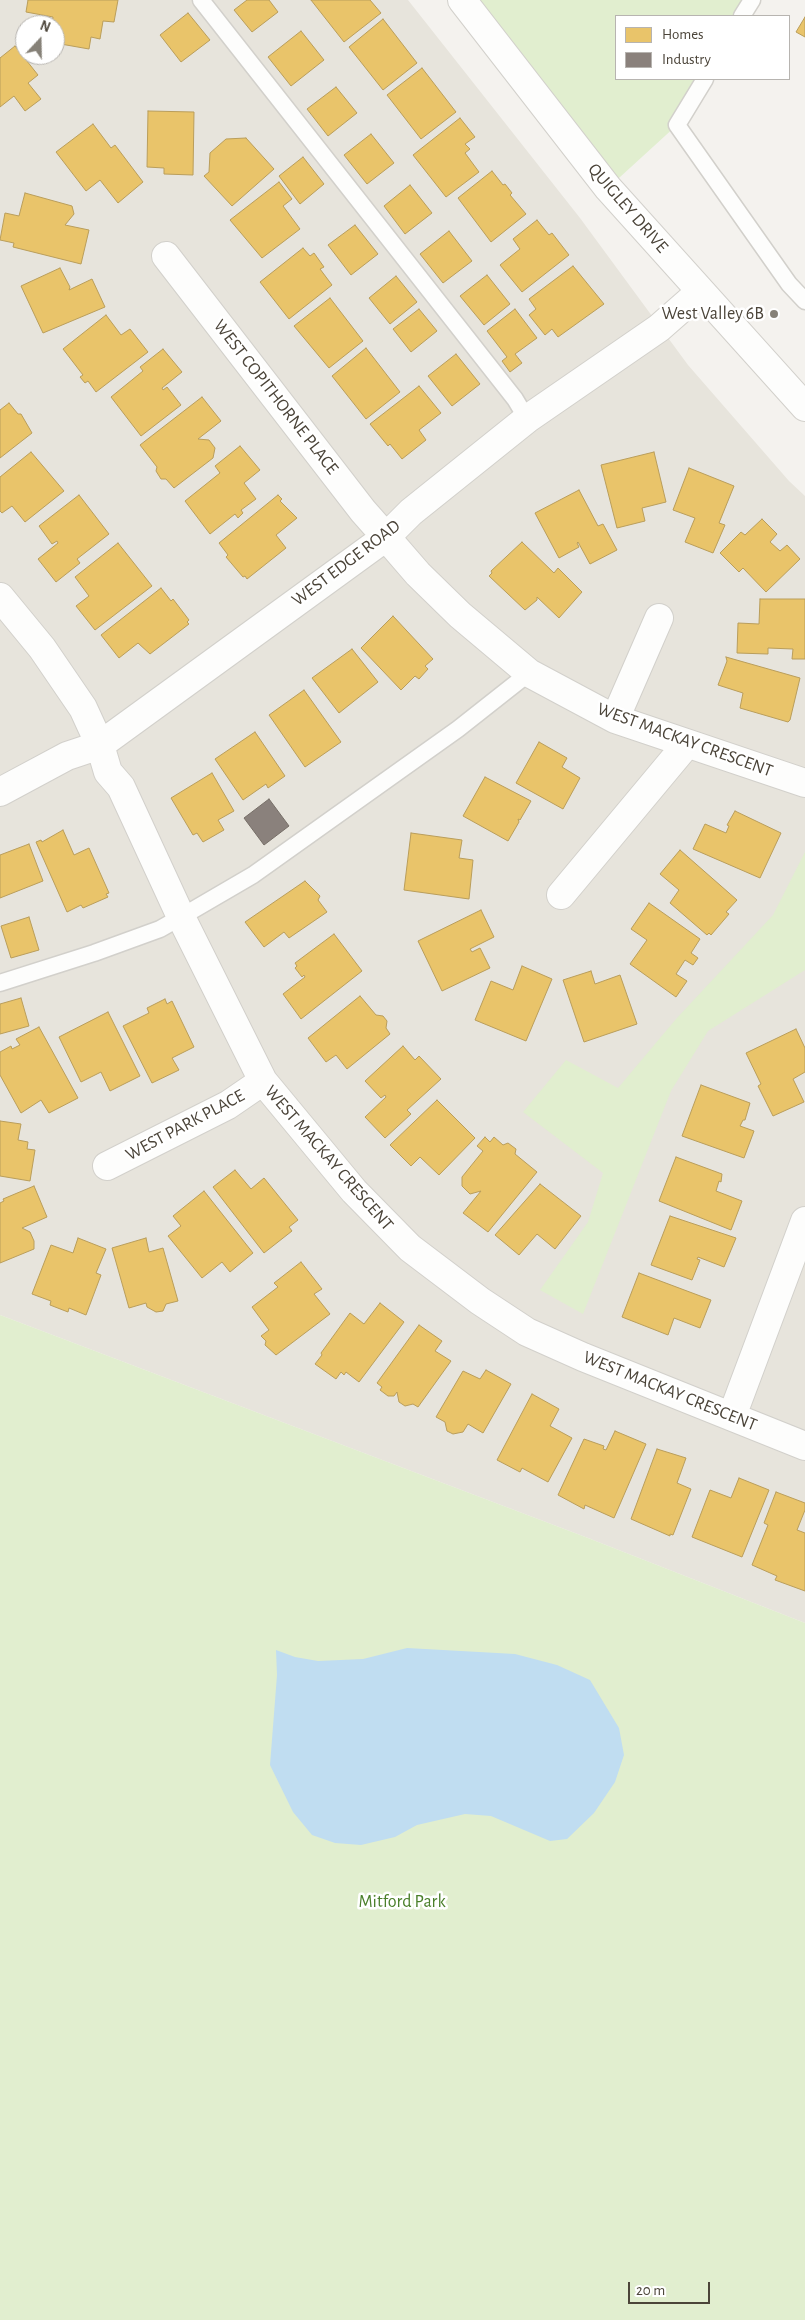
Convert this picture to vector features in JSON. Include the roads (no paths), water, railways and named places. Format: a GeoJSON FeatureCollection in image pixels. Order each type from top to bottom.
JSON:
{"type":"FeatureCollection","features":[{"type":"Feature","properties":{"kind":"street","name":"QUIGLEY DRIVE"},"geometry":{"type":"LineString","coordinates":[[462,0],[608,188],[805,407]]}},
{"type":"Feature","properties":{"kind":"street","name":"WEST COPITHORNE PLACE"},"geometry":{"type":"LineString","coordinates":[[166,256],[386,537]]}},
{"type":"Feature","properties":{"kind":"street","name":"WEST EDGE ROAD"},"geometry":{"type":"LineString","coordinates":[[0,792],[67,756],[100,745],[386,537],[411,512],[527,419],[659,328],[700,292]]}},
{"type":"Feature","properties":{"kind":"street","name":"WEST MACKAY CRESCENT"},"geometry":{"type":"LineString","coordinates":[[386,537],[418,574],[460,615],[529,673],[615,719],[686,745],[805,784]]}},
{"type":"Feature","properties":{"kind":"street","name":"WEST MACKAY CRESCENT"},"geometry":{"type":"LineString","coordinates":[[0,597],[42,648],[83,708],[100,745],[108,772],[121,787],[181,917],[263,1082],[354,1191],[410,1248],[480,1301],[527,1332],[583,1357],[805,1446]]}},
{"type":"Feature","properties":{"kind":"street"},"geometry":{"type":"LineString","coordinates":[[615,719],[659,618]]}},
{"type":"Feature","properties":{"kind":"street"},"geometry":{"type":"LineString","coordinates":[[561,895],[686,745]]}},
{"type":"Feature","properties":{"kind":"street","name":"WEST PARK PLACE"},"geometry":{"type":"LineString","coordinates":[[107,1166],[228,1105],[263,1082]]}},
{"type":"Feature","properties":{"kind":"street"},"geometry":{"type":"LineString","coordinates":[[732,1416],[805,1221]]}},
{"type":"Feature","properties":{"kind":"lane"},"geometry":{"type":"LineString","coordinates":[[201,0],[515,399],[527,419]]}},
{"type":"Feature","properties":{"kind":"lane"},"geometry":{"type":"LineString","coordinates":[[743,15],[752,0]]}},
{"type":"Feature","properties":{"kind":"lane"},"geometry":{"type":"LineString","coordinates":[[704,80],[677,125],[789,284],[805,301]]}},
{"type":"Feature","properties":{"kind":"lane"},"geometry":{"type":"LineString","coordinates":[[0,983],[160,929],[253,875],[458,729],[529,673]]}},
{"type":"Feature","properties":{"kind":"water"},"geometry":{"type":"Polygon","coordinates":[[[407,1648],[515,1654],[557,1665],[590,1680],[619,1728],[624,1755],[615,1782],[594,1813],[567,1839],[550,1841],[491,1816],[465,1814],[417,1825],[395,1837],[361,1845],[335,1843],[312,1835],[293,1812],[270,1765],[277,1675],[276,1650],[295,1657],[318,1661],[363,1659],[407,1648]]]}},
{"type":"Feature","properties":{"kind":"place","name":"West Valley 6B"},"geometry":{"type":"Point","coordinates":[774,314]}},
{"type":"Feature","properties":{"kind":"park label","name":"Mitford Park"},"geometry":{"type":"Point","coordinates":[402,1902]}}]}
